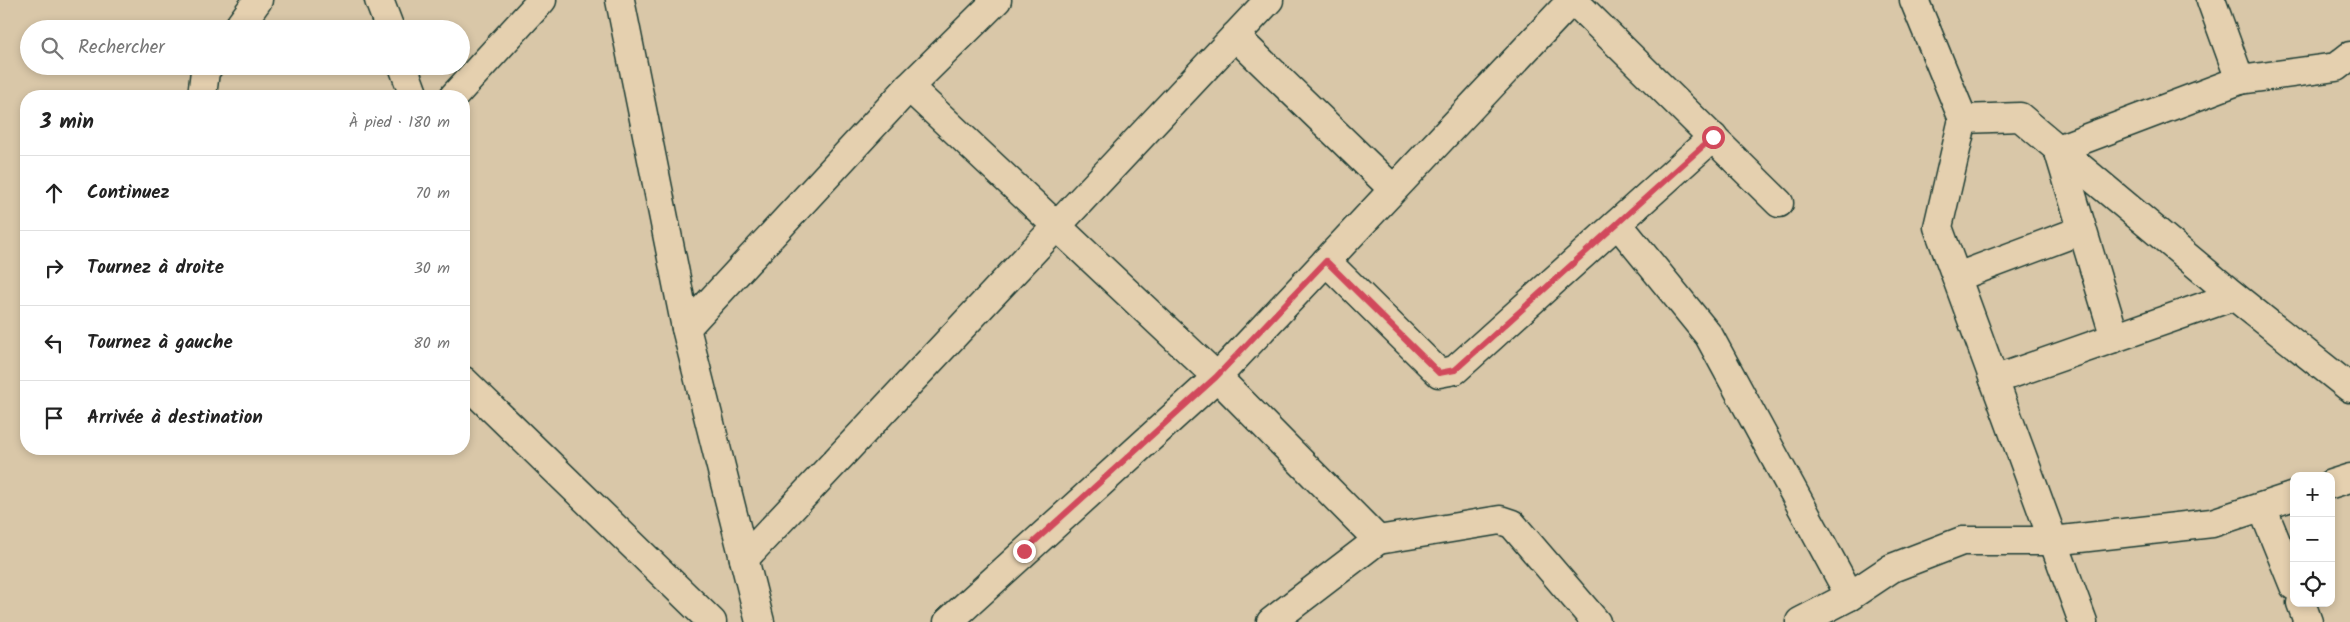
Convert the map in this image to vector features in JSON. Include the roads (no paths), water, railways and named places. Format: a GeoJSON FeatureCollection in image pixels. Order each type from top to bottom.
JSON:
{"type":"FeatureCollection","features":[{"type":"Feature","properties":{"kind":"street"},"geometry":{"type":"LineString","coordinates":[[244,20],[258,0]]}},
{"type":"Feature","properties":{"kind":"street"},"geometry":{"type":"LineString","coordinates":[[379,0],[387,20]]}},
{"type":"Feature","properties":{"kind":"street"},"geometry":{"type":"LineString","coordinates":[[460,90],[542,0]]}},
{"type":"Feature","properties":{"kind":"street"},"geometry":{"type":"LineString","coordinates":[[620,0],[686,328],[760,622]]}},
{"type":"Feature","properties":{"kind":"street"},"geometry":{"type":"LineString","coordinates":[[686,328],[909,87],[997,0]]}},
{"type":"Feature","properties":{"kind":"street"},"geometry":{"type":"LineString","coordinates":[[744,559],[1058,227],[1269,0]]}},
{"type":"Feature","properties":{"kind":"street"},"geometry":{"type":"LineString","coordinates":[[948,622],[1216,377],[1572,0],[1779,203]]}},
{"type":"Feature","properties":{"kind":"street"},"geometry":{"type":"LineString","coordinates":[[1914,0],[1963,118],[1938,227],[2083,622]]}},
{"type":"Feature","properties":{"kind":"street"},"geometry":{"type":"LineString","coordinates":[[2210,0],[2240,80]]}},
{"type":"Feature","properties":{"kind":"street"},"geometry":{"type":"LineString","coordinates":[[1235,36],[1393,190]]}},
{"type":"Feature","properties":{"kind":"street"},"geometry":{"type":"LineString","coordinates":[[2058,149],[2240,80],[2345,68]]}},
{"type":"Feature","properties":{"kind":"street"},"geometry":{"type":"LineString","coordinates":[[203,90],[205,75]]}},
{"type":"Feature","properties":{"kind":"street"},"geometry":{"type":"LineString","coordinates":[[406,75],[412,90]]}},
{"type":"Feature","properties":{"kind":"street"},"geometry":{"type":"LineString","coordinates":[[909,87],[1216,377],[1378,540]]}},
{"type":"Feature","properties":{"kind":"street"},"geometry":{"type":"LineString","coordinates":[[1963,118],[2020,117],[2234,296],[2350,388]]}},
{"type":"Feature","properties":{"kind":"street"},"geometry":{"type":"LineString","coordinates":[[1326,261],[1439,373],[1455,370],[1713,137]]}},
{"type":"Feature","properties":{"kind":"street"},"geometry":{"type":"LineString","coordinates":[[2058,149],[2115,338]]}},
{"type":"Feature","properties":{"kind":"street"},"geometry":{"type":"LineString","coordinates":[[1618,224],[1709,336],[1850,596]]}},
{"type":"Feature","properties":{"kind":"street"},"geometry":{"type":"LineString","coordinates":[[1957,277],[2082,230]]}},
{"type":"Feature","properties":{"kind":"street"},"geometry":{"type":"LineString","coordinates":[[1994,380],[2234,296]]}},
{"type":"Feature","properties":{"kind":"street"},"geometry":{"type":"LineString","coordinates":[[470,387],[709,621]]}},
{"type":"Feature","properties":{"kind":"street"},"geometry":{"type":"LineString","coordinates":[[2335,483],[2350,478]]}},
{"type":"Feature","properties":{"kind":"street"},"geometry":{"type":"LineString","coordinates":[[1800,622],[1850,596],[1892,568],[1962,540],[2053,540],[2212,523],[2290,497]]}},
{"type":"Feature","properties":{"kind":"street"},"geometry":{"type":"LineString","coordinates":[[2262,507],[2290,576]]}},
{"type":"Feature","properties":{"kind":"street"},"geometry":{"type":"LineString","coordinates":[[1272,622],[1378,540],[1500,520],[1512,524],[1596,622]]}},
{"type":"Feature","properties":{"kind":"street"},"geometry":{"type":"LineString","coordinates":[[2302,607],[2308,622]]}}]}
